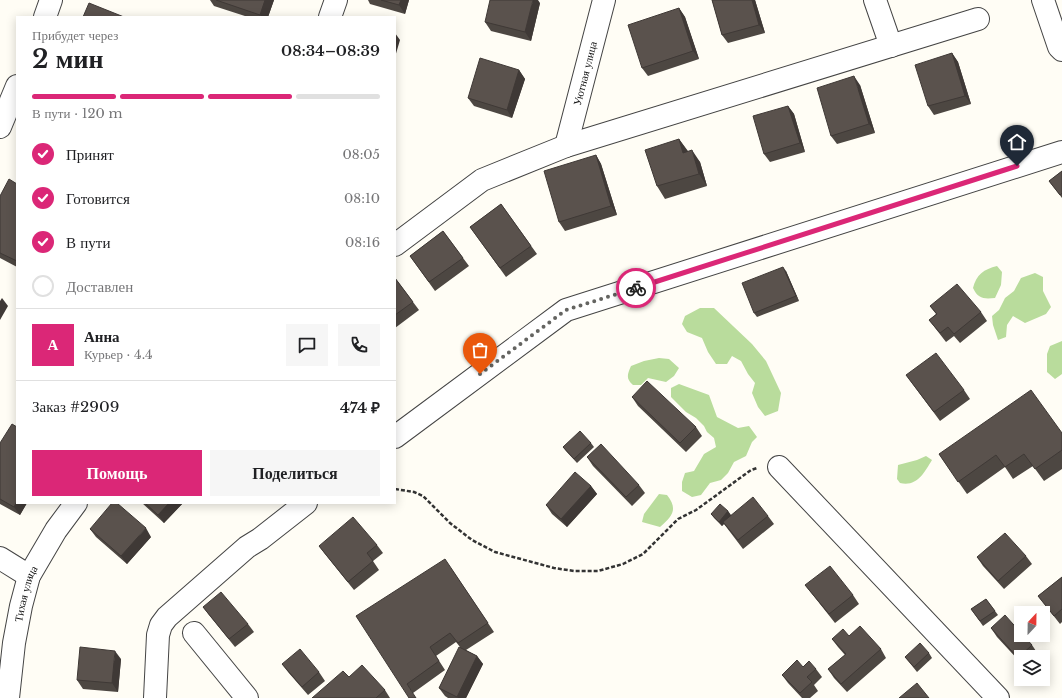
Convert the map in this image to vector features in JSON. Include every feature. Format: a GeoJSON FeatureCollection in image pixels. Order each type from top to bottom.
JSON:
{"type":"FeatureCollection","features":[{"type":"Feature","properties":{"kind":"street"},"geometry":{"type":"LineString","coordinates":[[45,16],[51,0]]}},
{"type":"Feature","properties":{"kind":"street"},"geometry":{"type":"LineString","coordinates":[[330,16],[336,0]]}},
{"type":"Feature","properties":{"kind":"street","name":"Уютная улица"},"geometry":{"type":"LineString","coordinates":[[566,146],[604,0]]}},
{"type":"Feature","properties":{"kind":"street"},"geometry":{"type":"LineString","coordinates":[[876,0],[891,46]]}},
{"type":"Feature","properties":{"kind":"street"},"geometry":{"type":"LineString","coordinates":[[1043,0],[1059,47],[1062,50]]}},
{"type":"Feature","properties":{"kind":"street"},"geometry":{"type":"LineString","coordinates":[[396,244],[482,180],[566,146],[978,19]]}},
{"type":"Feature","properties":{"kind":"street"},"geometry":{"type":"LineString","coordinates":[[0,127],[16,88]]}},
{"type":"Feature","properties":{"kind":"street"},"geometry":{"type":"LineString","coordinates":[[396,436],[566,310],[1062,152]]}},
{"type":"Feature","properties":{"kind":"street"},"geometry":{"type":"LineString","coordinates":[[779,467],[998,698]]}},
{"type":"Feature","properties":{"kind":"street","name":"Тихая улица"},"geometry":{"type":"LineString","coordinates":[[8,698],[14,643],[29,576],[56,530],[75,504]]}},
{"type":"Feature","properties":{"kind":"street"},"geometry":{"type":"LineString","coordinates":[[156,698],[158,635],[161,625],[167,617],[235,557],[305,504]]}},
{"type":"Feature","properties":{"kind":"street"},"geometry":{"type":"LineString","coordinates":[[0,558],[29,576]]}},
{"type":"Feature","properties":{"kind":"street"},"geometry":{"type":"LineString","coordinates":[[194,633],[247,698]]}},
{"type":"Feature","properties":{"kind":"path"},"geometry":{"type":"LineString","coordinates":[[396,489],[414,492],[423,496],[450,523],[472,540],[495,552],[554,568],[574,571],[598,571],[623,564],[643,554],[678,519],[696,510],[751,470],[764,466],[779,467]]}},
{"type":"Feature","properties":{"kind":"green space"},"geometry":{"type":"Polygon","coordinates":[[[997,266],[1002,272],[1001,285],[995,298],[982,298],[975,292],[973,288],[974,283],[981,273],[997,266]]]}},
{"type":"Feature","properties":{"kind":"green space"},"geometry":{"type":"Polygon","coordinates":[[[1035,273],[1043,277],[1043,291],[1051,307],[1046,314],[1025,323],[1013,316],[1007,325],[1006,337],[998,340],[993,325],[992,316],[999,310],[1005,298],[1014,291],[1021,278],[1035,273]]]}},
{"type":"Feature","properties":{"kind":"green space"},"geometry":{"type":"Polygon","coordinates":[[[700,308],[714,308],[752,344],[766,361],[781,393],[778,411],[765,416],[758,407],[752,393],[755,383],[741,361],[732,356],[727,364],[716,364],[708,352],[702,338],[687,332],[682,324],[685,316],[700,308]]]}},
{"type":"Feature","properties":{"kind":"green space"},"geometry":{"type":"Polygon","coordinates":[[[1062,341],[1062,374],[1055,379],[1047,372],[1047,354],[1050,346],[1062,341]]]}},
{"type":"Feature","properties":{"kind":"green space"},"geometry":{"type":"Polygon","coordinates":[[[659,358],[669,359],[679,368],[674,376],[666,382],[648,378],[641,385],[633,385],[629,381],[628,377],[631,366],[644,361],[659,358]]]}},
{"type":"Feature","properties":{"kind":"green space"},"geometry":{"type":"Polygon","coordinates":[[[679,384],[709,395],[717,417],[738,428],[749,426],[757,437],[752,442],[746,456],[734,462],[728,473],[721,480],[710,483],[701,495],[692,497],[682,491],[682,482],[685,473],[694,471],[704,454],[716,447],[714,438],[707,432],[704,426],[696,418],[686,412],[671,397],[671,388],[679,384]]]}},
{"type":"Feature","properties":{"kind":"green space"},"geometry":{"type":"Polygon","coordinates":[[[926,456],[932,460],[919,478],[911,483],[900,483],[897,479],[898,465],[926,456]]]}},
{"type":"Feature","properties":{"kind":"green space"},"geometry":{"type":"Polygon","coordinates":[[[659,494],[667,495],[673,508],[671,516],[660,527],[642,522],[644,514],[659,494]]]}},
{"type":"Feature","properties":{"kind":"building"},"geometry":{"type":"Polygon","coordinates":[[[216,0],[265,0],[260,15],[216,0]]]}},
{"type":"Feature","properties":{"kind":"building"},"geometry":{"type":"Polygon","coordinates":[[[381,0],[401,0],[399,5],[381,0]]]}},
{"type":"Feature","properties":{"kind":"building"},"geometry":{"type":"Polygon","coordinates":[[[490,0],[533,0],[525,32],[485,22],[490,0]]]}},
{"type":"Feature","properties":{"kind":"building"},"geometry":{"type":"Polygon","coordinates":[[[712,0],[752,0],[759,25],[722,35],[712,0]]]}},
{"type":"Feature","properties":{"kind":"building"},"geometry":{"type":"Polygon","coordinates":[[[89,3],[122,16],[83,16],[89,3]]]}},
{"type":"Feature","properties":{"kind":"building"},"geometry":{"type":"Polygon","coordinates":[[[679,8],[693,51],[642,68],[628,25],[679,8]]]}},
{"type":"Feature","properties":{"kind":"building"},"geometry":{"type":"Polygon","coordinates":[[[952,53],[965,96],[928,106],[915,65],[952,53]]]}},
{"type":"Feature","properties":{"kind":"building"},"geometry":{"type":"Polygon","coordinates":[[[480,58],[519,70],[507,110],[468,98],[480,58]]]}},
{"type":"Feature","properties":{"kind":"building"},"geometry":{"type":"Polygon","coordinates":[[[854,76],[869,124],[831,136],[817,88],[854,76]]]}},
{"type":"Feature","properties":{"kind":"building"},"geometry":{"type":"Polygon","coordinates":[[[788,106],[800,143],[764,154],[753,116],[788,106]]]}},
{"type":"Feature","properties":{"kind":"building"},"geometry":{"type":"Polygon","coordinates":[[[679,139],[683,153],[692,150],[699,174],[657,186],[645,150],[679,139]]]}},
{"type":"Feature","properties":{"kind":"building"},"geometry":{"type":"Polygon","coordinates":[[[596,155],[611,206],[559,222],[544,171],[596,155]]]}},
{"type":"Feature","properties":{"kind":"building"},"geometry":{"type":"Polygon","coordinates":[[[1062,171],[1062,193],[1060,195],[1049,181],[1062,171]]]}},
{"type":"Feature","properties":{"kind":"building"},"geometry":{"type":"Polygon","coordinates":[[[9,179],[16,183],[16,261],[0,253],[0,196],[9,179]]]}},
{"type":"Feature","properties":{"kind":"building"},"geometry":{"type":"Polygon","coordinates":[[[501,204],[531,246],[500,268],[470,227],[501,204]]]}},
{"type":"Feature","properties":{"kind":"building"},"geometry":{"type":"Polygon","coordinates":[[[443,231],[463,258],[429,282],[410,256],[443,231]]]}},
{"type":"Feature","properties":{"kind":"building"},"geometry":{"type":"Polygon","coordinates":[[[783,267],[796,296],[754,313],[742,283],[783,267]]]}},
{"type":"Feature","properties":{"kind":"building"},"geometry":{"type":"Polygon","coordinates":[[[396,279],[413,302],[396,314],[396,279]]]}},
{"type":"Feature","properties":{"kind":"building"},"geometry":{"type":"Polygon","coordinates":[[[957,284],[981,312],[954,334],[948,327],[940,333],[929,320],[937,314],[930,306],[957,284]]]}},
{"type":"Feature","properties":{"kind":"building"},"geometry":{"type":"Polygon","coordinates":[[[936,353],[964,390],[934,412],[906,375],[936,353]]]}},
{"type":"Feature","properties":{"kind":"building"},"geometry":{"type":"Polygon","coordinates":[[[647,381],[696,427],[680,443],[632,397],[647,381]]]}},
{"type":"Feature","properties":{"kind":"building"},"geometry":{"type":"Polygon","coordinates":[[[1031,390],[1062,433],[1062,450],[1035,469],[1024,454],[1005,467],[996,455],[958,482],[939,454],[1031,390]]]}},
{"type":"Feature","properties":{"kind":"building"},"geometry":{"type":"Polygon","coordinates":[[[12,424],[16,426],[16,503],[14,507],[0,499],[0,443],[12,424]]]}},
{"type":"Feature","properties":{"kind":"building"},"geometry":{"type":"Polygon","coordinates":[[[580,431],[591,443],[574,459],[563,447],[580,431]]]}},
{"type":"Feature","properties":{"kind":"building"},"geometry":{"type":"Polygon","coordinates":[[[601,444],[639,485],[626,497],[587,457],[601,444]]]}},
{"type":"Feature","properties":{"kind":"building"},"geometry":{"type":"Polygon","coordinates":[[[575,472],[591,486],[561,519],[546,505],[575,472]]]}},
{"type":"Feature","properties":{"kind":"building"},"geometry":{"type":"Polygon","coordinates":[[[753,497],[768,516],[738,540],[723,522],[753,497]]]}},
{"type":"Feature","properties":{"kind":"building"},"geometry":{"type":"Polygon","coordinates":[[[111,504],[118,504],[146,528],[121,556],[90,529],[111,504]]]}},
{"type":"Feature","properties":{"kind":"building"},"geometry":{"type":"Polygon","coordinates":[[[146,504],[168,504],[158,515],[146,504]]]}},
{"type":"Feature","properties":{"kind":"building"},"geometry":{"type":"Polygon","coordinates":[[[720,504],[728,511],[719,522],[711,514],[720,504]]]}},
{"type":"Feature","properties":{"kind":"building"},"geometry":{"type":"Polygon","coordinates":[[[353,517],[377,545],[367,553],[373,561],[348,582],[319,546],[353,517]]]}},
{"type":"Feature","properties":{"kind":"building"},"geometry":{"type":"Polygon","coordinates":[[[1005,533],[1026,556],[998,581],[977,557],[1005,533]]]}},
{"type":"Feature","properties":{"kind":"building"},"geometry":{"type":"Polygon","coordinates":[[[445,559],[488,623],[458,643],[450,633],[430,647],[439,661],[407,684],[416,698],[409,698],[356,616],[445,559]]]}},
{"type":"Feature","properties":{"kind":"building"},"geometry":{"type":"Polygon","coordinates":[[[830,566],[853,595],[829,614],[805,585],[830,566]]]}},
{"type":"Feature","properties":{"kind":"building"},"geometry":{"type":"Polygon","coordinates":[[[1062,577],[1062,609],[1054,616],[1050,611],[1050,606],[1046,606],[1038,596],[1062,577]]]}},
{"type":"Feature","properties":{"kind":"building"},"geometry":{"type":"Polygon","coordinates":[[[221,592],[248,624],[229,639],[203,607],[221,592]]]}},
{"type":"Feature","properties":{"kind":"building"},"geometry":{"type":"Polygon","coordinates":[[[986,599],[995,611],[980,621],[971,609],[986,599]]]}},
{"type":"Feature","properties":{"kind":"building"},"geometry":{"type":"Polygon","coordinates":[[[1005,615],[1014,625],[1014,642],[1029,642],[1032,645],[1027,650],[1014,650],[1014,654],[991,628],[1005,615]]]}},
{"type":"Feature","properties":{"kind":"building"},"geometry":{"type":"Polygon","coordinates":[[[860,626],[881,649],[841,684],[828,669],[846,654],[832,639],[843,629],[849,636],[860,626]]]}},
{"type":"Feature","properties":{"kind":"building"},"geometry":{"type":"Polygon","coordinates":[[[920,643],[929,653],[914,667],[905,657],[920,643]]]}},
{"type":"Feature","properties":{"kind":"building"},"geometry":{"type":"Polygon","coordinates":[[[80,647],[115,651],[112,683],[77,680],[80,647]]]}},
{"type":"Feature","properties":{"kind":"building"},"geometry":{"type":"Polygon","coordinates":[[[459,647],[477,656],[457,697],[439,688],[459,647]]]}},
{"type":"Feature","properties":{"kind":"building"},"geometry":{"type":"Polygon","coordinates":[[[300,649],[319,672],[302,687],[282,664],[300,649]]]}},
{"type":"Feature","properties":{"kind":"building"},"geometry":{"type":"Polygon","coordinates":[[[797,660],[803,667],[809,661],[816,669],[807,677],[812,682],[800,693],[782,675],[797,660]]]}},
{"type":"Feature","properties":{"kind":"building"},"geometry":{"type":"Polygon","coordinates":[[[362,665],[385,690],[376,698],[312,698],[343,671],[349,677],[362,665]]]}},
{"type":"Feature","properties":{"kind":"building"},"geometry":{"type":"Polygon","coordinates":[[[917,683],[929,698],[899,698],[917,683]]]}},
{"type":"Feature","properties":{"kind":"way so far"},"geometry":{"type":"LineString","coordinates":[[480,374],[566,310],[636,288]]}},
{"type":"Feature","properties":{"kind":"route"},"geometry":{"type":"LineString","coordinates":[[636,288],[1017,166]]}}]}
